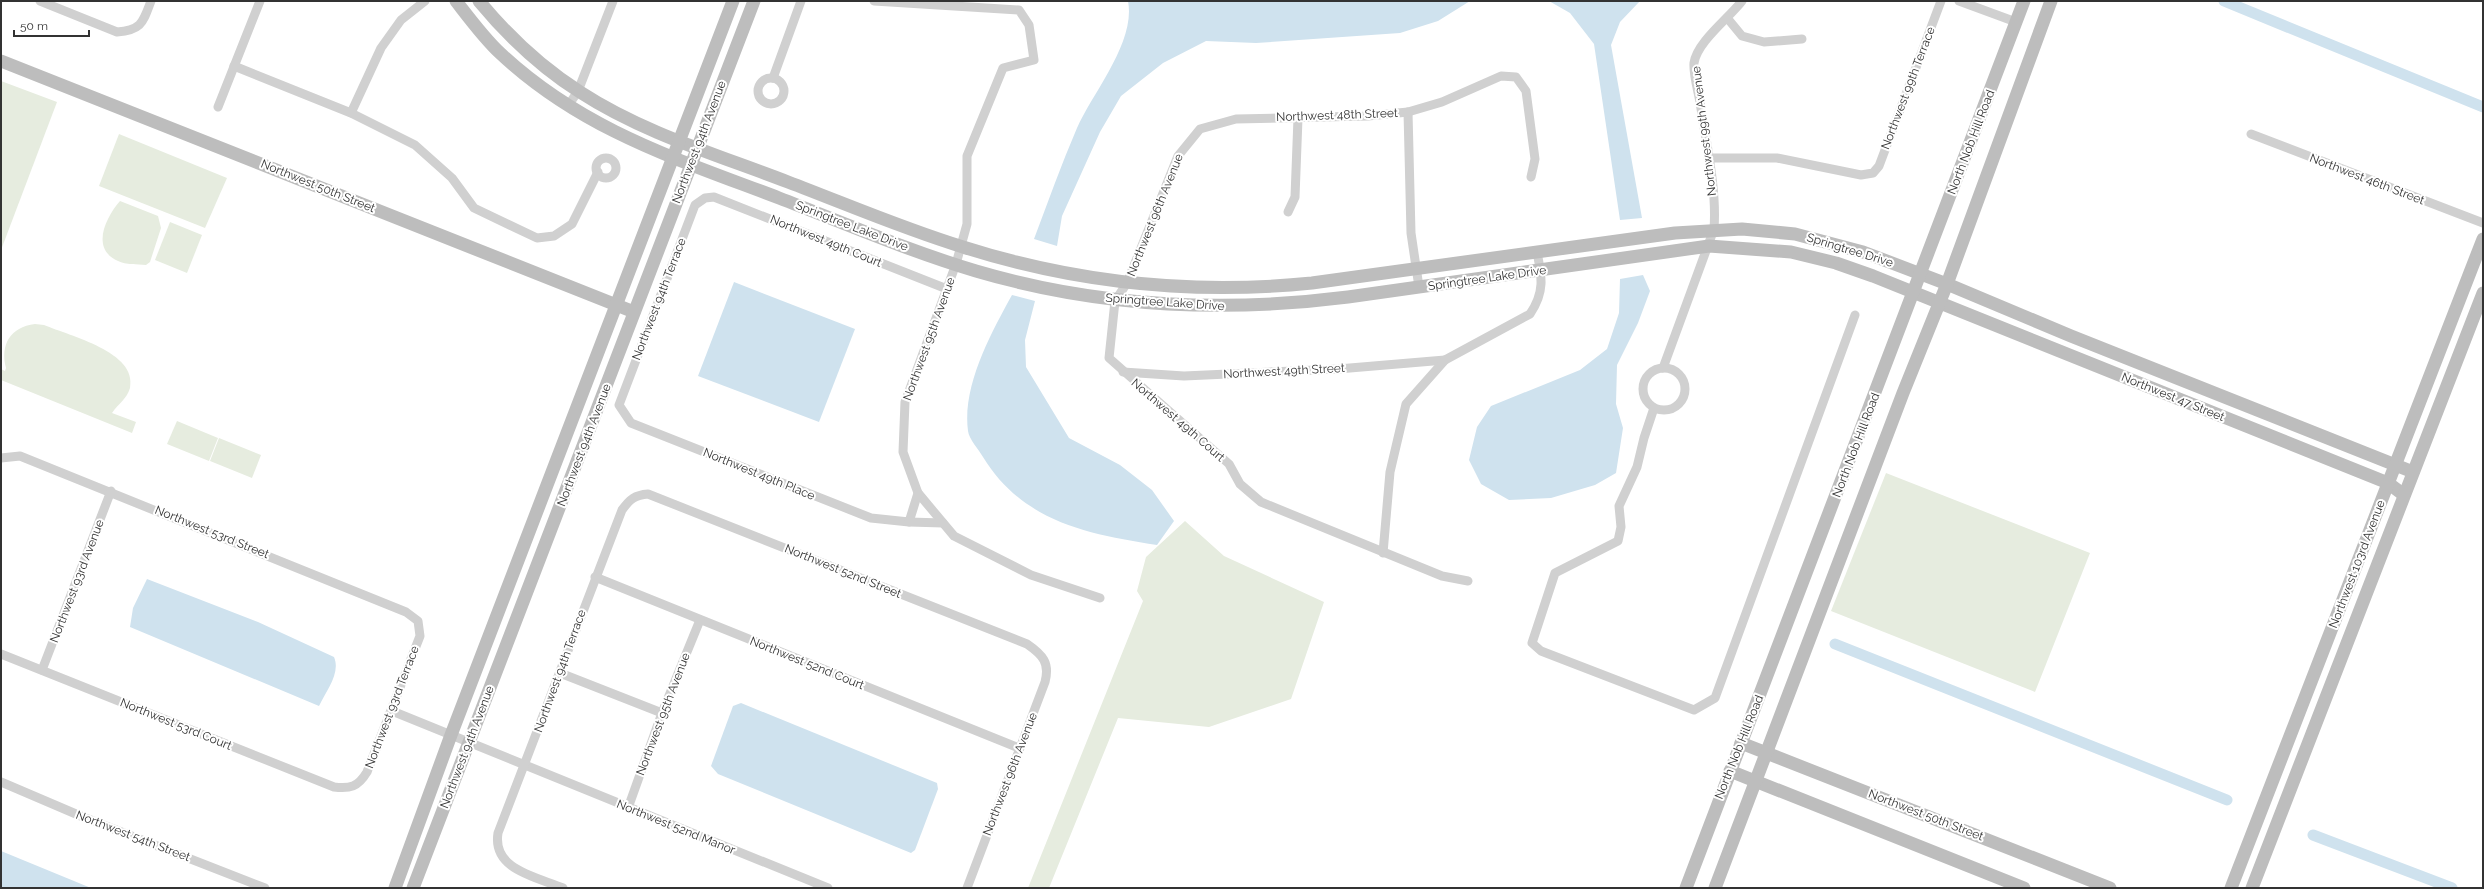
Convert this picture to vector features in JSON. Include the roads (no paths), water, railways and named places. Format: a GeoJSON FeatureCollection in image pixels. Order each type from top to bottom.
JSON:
{"type":"FeatureCollection","features":[{"type":"Feature","properties":{"kind":"street"},"geometry":{"type":"LineString","coordinates":[[40,1],[117,32],[130,31],[142,24],[151,1]]}},
{"type":"Feature","properties":{"kind":"street"},"geometry":{"type":"LineString","coordinates":[[218,107],[260,1]]}},
{"type":"Feature","properties":{"kind":"street"},"geometry":{"type":"LineString","coordinates":[[351,113],[381,48],[400,20],[425,1]]}},
{"type":"Feature","properties":{"kind":"street","name":"Springtree Lake Drive"},"geometry":{"type":"LineString","coordinates":[[456,1],[499,52],[568,106],[618,134],[690,164],[956,264],[1034,286],[1115,301],[1180,306],[1272,305],[1418,287],[1709,246],[1766,249],[1813,256],[1873,276],[1939,304]]}},
{"type":"Feature","properties":{"kind":"street","name":"Springtree Lake Drive"},"geometry":{"type":"LineString","coordinates":[[480,1],[534,58],[578,91],[616,113],[697,147],[961,247],[1059,272],[1127,283],[1194,288],[1262,287],[1312,283],[1654,235]]}},
{"type":"Feature","properties":{"kind":"street"},"geometry":{"type":"LineString","coordinates":[[568,106],[578,91],[612,1]]}},
{"type":"Feature","properties":{"kind":"street","name":"Northwest 94th Avenue"},"geometry":{"type":"LineString","coordinates":[[395,888],[451,735],[733,1]]}},
{"type":"Feature","properties":{"kind":"street","name":"Northwest 94th Avenue"},"geometry":{"type":"LineString","coordinates":[[413,888],[690,164],[754,1]]}},
{"type":"Feature","properties":{"kind":"street"},"geometry":{"type":"LineString","coordinates":[[773,78],[801,1]]}},
{"type":"Feature","properties":{"kind":"street","name":"Northwest 95th Avenue"},"geometry":{"type":"LineString","coordinates":[[874,1],[1019,10],[1029,25],[1034,60],[1003,68],[968,156],[967,224],[956,264],[905,402],[903,452],[918,493],[954,536],[1031,575],[1100,598]]}},
{"type":"Feature","properties":{"kind":"street","name":"Northwest 99th Avenue"},"geometry":{"type":"LineString","coordinates":[[1663,368],[1714,229],[1708,158],[1694,63],[1710,34],[1728,19],[1742,1]]}},
{"type":"Feature","properties":{"kind":"street","name":"Northwest 99th Terrace"},"geometry":{"type":"LineString","coordinates":[[1708,158],[1777,158],[1861,175],[1873,173],[1879,166],[1941,1]]}},
{"type":"Feature","properties":{"kind":"street"},"geometry":{"type":"LineString","coordinates":[[1959,1],[2016,22]]}},
{"type":"Feature","properties":{"kind":"street","name":"North Nob Hill Road"},"geometry":{"type":"LineString","coordinates":[[1686,888],[2024,1]]}},
{"type":"Feature","properties":{"kind":"street"},"geometry":{"type":"LineString","coordinates":[[1715,888],[1756,780],[1768,753],[1840,559],[1947,284],[2051,1]]}},
{"type":"Feature","properties":{"kind":"street"},"geometry":{"type":"LineString","coordinates":[[1728,19],[1742,36],[1764,42],[1802,39]]}},
{"type":"Feature","properties":{"kind":"street","name":"Northwest 50th Street"},"geometry":{"type":"LineString","coordinates":[[1,62],[634,312]]}},
{"type":"Feature","properties":{"kind":"street"},"geometry":{"type":"LineString","coordinates":[[234,66],[351,113],[415,145],[452,178],[474,208],[537,238],[554,236],[572,224],[598,172]]}},
{"type":"Feature","properties":{"kind":"street","name":"Northwest 48th Street"},"geometry":{"type":"LineString","coordinates":[[1200,130],[1236,119],[1298,118],[1408,112],[1442,102],[1501,76],[1516,77],[1526,91],[1535,159],[1531,177]]}},
{"type":"Feature","properties":{"kind":"street"},"geometry":{"type":"LineString","coordinates":[[1408,112],[1412,233],[1418,287]]}},
{"type":"Feature","properties":{"kind":"street"},"geometry":{"type":"LineString","coordinates":[[1288,212],[1295,197],[1298,118]]}},
{"type":"Feature","properties":{"kind":"street","name":"Northwest 96th Avenue"},"geometry":{"type":"LineString","coordinates":[[1127,283],[1178,156],[1200,130]]}},
{"type":"Feature","properties":{"kind":"street","name":"Northwest 46th Street"},"geometry":{"type":"LineString","coordinates":[[2251,134],[2483,223]]}},
{"type":"Feature","properties":{"kind":"street","name":"Northwest 49th Court"},"geometry":{"type":"LineString","coordinates":[[705,198],[714,196],[947,288]]}},
{"type":"Feature","properties":{"kind":"street","name":"Northwest 94th Terrace"},"geometry":{"type":"LineString","coordinates":[[619,405],[695,205],[705,198]]}},
{"type":"Feature","properties":{"kind":"street","name":"Springtree Drive"},"geometry":{"type":"LineString","coordinates":[[1654,235],[1714,229],[1778,231],[1811,237],[1863,252],[1947,284]]}},
{"type":"Feature","properties":{"kind":"street","name":"Northwest 103rd Avenue"},"geometry":{"type":"LineString","coordinates":[[2231,888],[2483,239]]}},
{"type":"Feature","properties":{"kind":"street"},"geometry":{"type":"LineString","coordinates":[[1383,553],[1390,472],[1406,404],[1445,360],[1530,314],[1539,301],[1542,286],[1541,270],[1537,252]]}},
{"type":"Feature","properties":{"kind":"street","name":"Northwest 49th Court"},"geometry":{"type":"LineString","coordinates":[[1127,283],[1115,301],[1108,358],[1122,372],[1229,464],[1240,484],[1261,502],[1442,576],[1468,581]]}},
{"type":"Feature","properties":{"kind":"street","name":"Northwest 47 Street"},"geometry":{"type":"LineString","coordinates":[[1947,284],[2071,336],[2413,472]]}},
{"type":"Feature","properties":{"kind":"street","name":"Northwest 103rd Avenue"},"geometry":{"type":"LineString","coordinates":[[2252,888],[2483,293]]}},
{"type":"Feature","properties":{"kind":"street","name":"Northwest 47 Street"},"geometry":{"type":"LineString","coordinates":[[1939,304],[2388,483],[2404,495]]}},
{"type":"Feature","properties":{"kind":"street"},"geometry":{"type":"LineString","coordinates":[[1654,408],[1644,438],[1637,468],[1619,506],[1621,528],[1618,541],[1555,572],[1532,643],[1541,651],[1694,710],[1715,698],[1855,315]]}},
{"type":"Feature","properties":{"kind":"street"},"geometry":{"type":"LineString","coordinates":[[2064,354],[2071,336]]}},
{"type":"Feature","properties":{"kind":"street","name":"Northwest 49th Street"},"geometry":{"type":"LineString","coordinates":[[1122,372],[1184,376],[1331,370],[1445,360]]}},
{"type":"Feature","properties":{"kind":"street"},"geometry":{"type":"LineString","coordinates":[[1663,368],[1674,370],[1680,374],[1686,387],[1683,401],[1672,410],[1665,411],[1654,408],[1644,396],[1644,382],[1653,371],[1663,368]]}},
{"type":"Feature","properties":{"kind":"street","name":"Northwest 49th Place"},"geometry":{"type":"LineString","coordinates":[[619,405],[631,423],[871,518],[909,522],[943,523]]}},
{"type":"Feature","properties":{"kind":"street"},"geometry":{"type":"LineString","coordinates":[[2250,428],[2257,410]]}},
{"type":"Feature","properties":{"kind":"street","name":"Northwest 53rd Street"},"geometry":{"type":"LineString","coordinates":[[1,457],[20,456],[111,491],[399,609],[418,620]]}},
{"type":"Feature","properties":{"kind":"street","name":"Northwest 93rd Avenue"},"geometry":{"type":"LineString","coordinates":[[42,670],[111,491]]}},
{"type":"Feature","properties":{"kind":"street"},"geometry":{"type":"LineString","coordinates":[[909,522],[918,493]]}},
{"type":"Feature","properties":{"kind":"street","name":"Northwest 52nd Street"},"geometry":{"type":"LineString","coordinates":[[636,495],[648,494],[663,499],[1027,644],[1045,659]]}},
{"type":"Feature","properties":{"kind":"street","name":"Northwest 94th Terrace"},"geometry":{"type":"LineString","coordinates":[[564,888],[508,864],[499,854],[497,843],[498,833],[560,673],[594,577],[622,510],[629,500],[636,495]]}},
{"type":"Feature","properties":{"kind":"street","name":"Northwest 52nd Court"},"geometry":{"type":"LineString","coordinates":[[594,577],[1019,748]]}},
{"type":"Feature","properties":{"kind":"street","name":"Northwest 93rd Terrace"},"geometry":{"type":"LineString","coordinates":[[353,788],[361,782],[392,711],[420,636],[418,620]]}},
{"type":"Feature","properties":{"kind":"street","name":"Northwest 95th Avenue"},"geometry":{"type":"LineString","coordinates":[[628,808],[662,713],[700,620]]}},
{"type":"Feature","properties":{"kind":"street","name":"Northwest 53rd Court"},"geometry":{"type":"LineString","coordinates":[[1,654],[334,787],[353,788]]}},
{"type":"Feature","properties":{"kind":"street","name":"Northwest 96th Avenue"},"geometry":{"type":"LineString","coordinates":[[966,888],[1045,682],[1048,672],[1045,659]]}},
{"type":"Feature","properties":{"kind":"street"},"geometry":{"type":"LineString","coordinates":[[560,673],[662,713]]}},
{"type":"Feature","properties":{"kind":"street","name":"Northwest 52nd Manor"},"geometry":{"type":"LineString","coordinates":[[392,711],[524,766],[828,888]]}},
{"type":"Feature","properties":{"kind":"street","name":"Northwest 50th Street"},"geometry":{"type":"LineString","coordinates":[[1741,743],[2110,888]]}},
{"type":"Feature","properties":{"kind":"street"},"geometry":{"type":"LineString","coordinates":[[1730,771],[1756,780],[2024,888]]}},
{"type":"Feature","properties":{"kind":"street","name":"Northwest 54th Street"},"geometry":{"type":"LineString","coordinates":[[1,782],[83,817],[265,888]]}},
{"type":"Feature","properties":{"kind":"water"},"geometry":{"type":"Polygon","coordinates":[[[1128,1],[1470,1],[1438,21],[1400,33],[1256,43],[1206,41],[1163,63],[1121,96],[1100,132],[1062,216],[1057,246],[1034,239],[1077,128],[1120,50],[1126,33],[1129,17],[1128,1]]]}},
{"type":"Feature","properties":{"kind":"water"},"geometry":{"type":"Polygon","coordinates":[[[1549,1],[1640,1],[1620,22],[1611,45],[1642,218],[1620,220],[1594,44],[1570,13],[1549,1]]]}},
{"type":"Feature","properties":{"kind":"water"},"geometry":{"type":"Polygon","coordinates":[[[1643,275],[1650,291],[1638,323],[1617,365],[1616,404],[1623,428],[1616,473],[1595,485],[1551,498],[1509,500],[1481,484],[1469,460],[1477,427],[1491,406],[1580,370],[1607,349],[1619,313],[1620,279],[1643,275]]]}},
{"type":"Feature","properties":{"kind":"water"},"geometry":{"type":"Polygon","coordinates":[[[734,282],[855,329],[819,422],[698,376],[734,282]]]}},
{"type":"Feature","properties":{"kind":"water"},"geometry":{"type":"Polygon","coordinates":[[[1012,295],[1035,301],[1025,340],[1026,367],[1069,438],[1120,465],[1152,490],[1174,521],[1157,545],[1106,536],[1059,521],[1037,511],[1017,497],[999,479],[972,441],[968,431],[967,414],[969,396],[987,343],[1012,295]]]}},
{"type":"Feature","properties":{"kind":"water"},"geometry":{"type":"Polygon","coordinates":[[[147,579],[258,622],[334,657],[336,669],[334,676],[319,706],[130,627],[133,608],[147,579]]]}},
{"type":"Feature","properties":{"kind":"water"},"geometry":{"type":"Polygon","coordinates":[[[741,703],[937,783],[938,789],[915,850],[911,853],[718,774],[711,766],[733,706],[741,703]]]}},
{"type":"Feature","properties":{"kind":"water"},"geometry":{"type":"Polygon","coordinates":[[[1,851],[91,888],[1,888],[1,851]]]}},
{"type":"Feature","properties":{"kind":"waterway"},"geometry":{"type":"LineString","coordinates":[[2224,1],[2483,107]]}},
{"type":"Feature","properties":{"kind":"waterway"},"geometry":{"type":"LineString","coordinates":[[1835,644],[2227,800]]}},
{"type":"Feature","properties":{"kind":"waterway"},"geometry":{"type":"LineString","coordinates":[[2313,835],[2452,888]]}}]}
